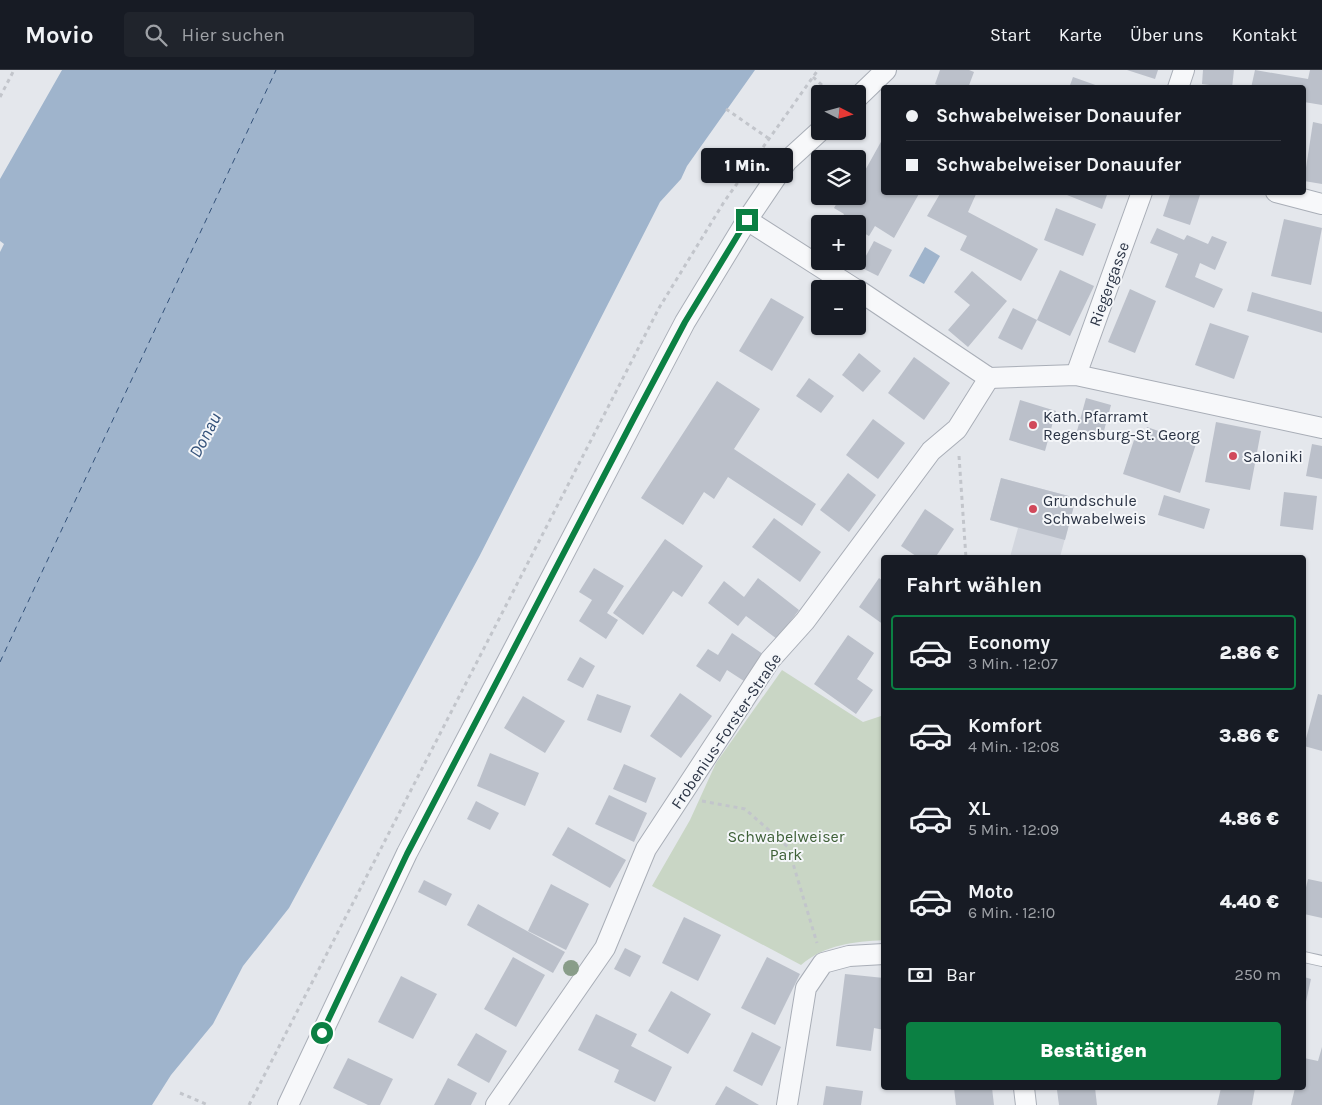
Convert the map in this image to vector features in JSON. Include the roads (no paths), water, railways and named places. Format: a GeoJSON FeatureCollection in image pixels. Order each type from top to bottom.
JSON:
{"type":"FeatureCollection","features":[{"type":"Feature","properties":{"kind":"street"},"geometry":{"type":"LineString","coordinates":[[866,89],[886,70]]}},
{"type":"Feature","properties":{"kind":"street"},"geometry":{"type":"LineString","coordinates":[[1179,85],[1184,70]]}},
{"type":"Feature","properties":{"kind":"street"},"geometry":{"type":"LineString","coordinates":[[288,1105],[407,854],[685,322],[747,220],[787,161],[811,139]]}},
{"type":"Feature","properties":{"kind":"street","name":"Riegergasse"},"geometry":{"type":"LineString","coordinates":[[1076,375],[1141,195]]}},
{"type":"Feature","properties":{"kind":"street"},"geometry":{"type":"LineString","coordinates":[[1288,195],[1322,204]]}},
{"type":"Feature","properties":{"kind":"street"},"geometry":{"type":"LineString","coordinates":[[747,220],[842,280]]}},
{"type":"Feature","properties":{"kind":"street"},"geometry":{"type":"LineString","coordinates":[[866,296],[989,378],[1076,375],[1322,428]]}},
{"type":"Feature","properties":{"kind":"street","name":"Frobenius-Forster-Straße"},"geometry":{"type":"LineString","coordinates":[[496,1105],[605,948],[646,849],[770,660],[805,621],[931,451],[957,429],[989,378]]}},
{"type":"Feature","properties":{"kind":"street"},"geometry":{"type":"LineString","coordinates":[[787,1105],[806,988],[823,963],[849,956],[881,954]]}},
{"type":"Feature","properties":{"kind":"street"},"geometry":{"type":"LineString","coordinates":[[1024,1090],[1026,1105]]}},
{"type":"Feature","properties":{"kind":"lane"},"geometry":{"type":"LineString","coordinates":[[1306,957],[1322,961]]}},
{"type":"Feature","properties":{"kind":"water","name":"Donau"},"geometry":{"type":"Polygon","coordinates":[[[62,70],[755,70],[687,166],[681,179],[660,202],[479,557],[289,908],[243,966],[213,1024],[171,1075],[152,1105],[0,1105],[0,252],[4,244],[0,241],[0,179],[62,70]]]}},
{"type":"Feature","properties":{"kind":"water"},"geometry":{"type":"Polygon","coordinates":[[[925,247],[940,256],[924,284],[909,276],[925,247]]]}},
{"type":"Feature","properties":{"kind":"place","name":"Kath. Pfarramt Regensburg-St. Georg"},"geometry":{"type":"Point","coordinates":[1033,425]}},
{"type":"Feature","properties":{"kind":"place","name":"Saloniki"},"geometry":{"type":"Point","coordinates":[1233,456]}},
{"type":"Feature","properties":{"kind":"place","name":"Grundschule Schwabelweis"},"geometry":{"type":"Point","coordinates":[1033,509]}},
{"type":"Feature","properties":{"kind":"park label","name":"Schwabelweiser Park"},"geometry":{"type":"Point","coordinates":[786,845]}}]}
